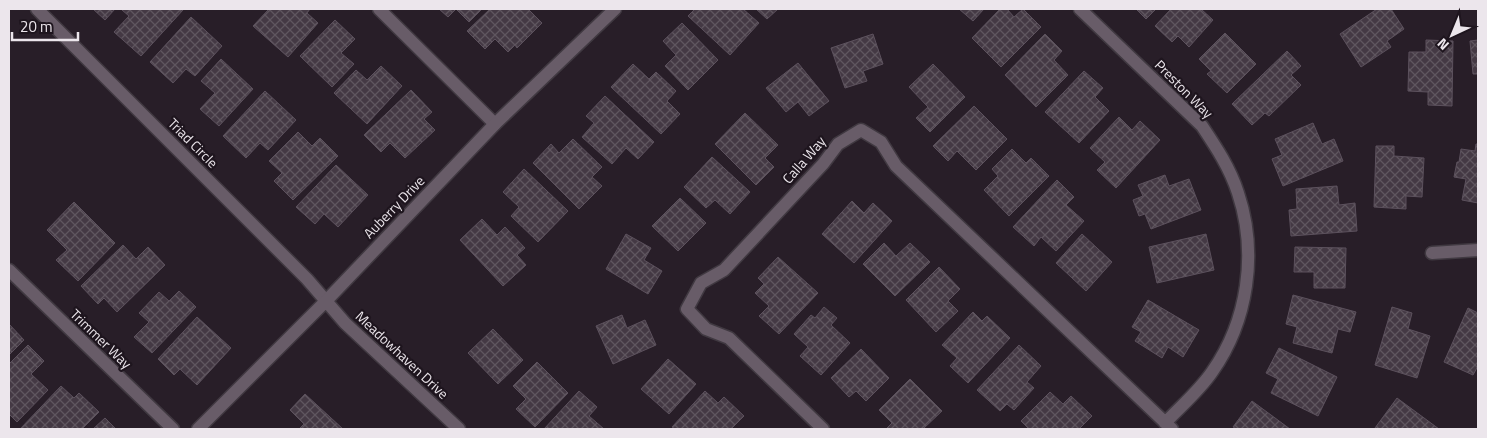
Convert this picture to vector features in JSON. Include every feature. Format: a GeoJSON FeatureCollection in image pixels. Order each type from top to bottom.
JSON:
{"type":"FeatureCollection","features":[{"type":"Feature","properties":{"kind":"street","name":"Triad Circle"},"geometry":{"type":"LineString","coordinates":[[37,9],[307,279],[326,301]]}},
{"type":"Feature","properties":{"kind":"street"},"geometry":{"type":"LineString","coordinates":[[379,9],[494,124]]}},
{"type":"Feature","properties":{"kind":"street","name":"Auberry Drive"},"geometry":{"type":"LineString","coordinates":[[198,429],[326,301],[494,124],[615,9]]}},
{"type":"Feature","properties":{"kind":"street","name":"Preston Way"},"geometry":{"type":"LineString","coordinates":[[1080,9],[1202,126],[1229,170],[1238,193],[1244,217],[1248,242],[1248,266],[1246,291],[1236,329],[1212,372],[1168,426]]}},
{"type":"Feature","properties":{"kind":"street","name":"Calla Way"},"geometry":{"type":"LineString","coordinates":[[823,429],[729,338],[706,329],[687,309],[701,284],[724,270],[823,164],[838,144],[861,130],[881,142],[896,166],[1168,426]]}},
{"type":"Feature","properties":{"kind":"street"},"geometry":{"type":"LineString","coordinates":[[1432,253],[1478,250]]}},
{"type":"Feature","properties":{"kind":"street","name":"Trimmer Way"},"geometry":{"type":"LineString","coordinates":[[9,270],[173,429]]}},
{"type":"Feature","properties":{"kind":"street","name":"Meadowhaven Drive"},"geometry":{"type":"LineString","coordinates":[[326,301],[345,323],[459,429]]}},
{"type":"Feature","properties":{"kind":"building"},"geometry":{"type":"Polygon","coordinates":[[[93,9],[115,9],[105,20],[93,9]]]}},
{"type":"Feature","properties":{"kind":"building"},"geometry":{"type":"Polygon","coordinates":[[[269,9],[310,9],[307,13],[318,23],[288,57],[253,26],[269,9]]]}},
{"type":"Feature","properties":{"kind":"building"},"geometry":{"type":"Polygon","coordinates":[[[439,9],[456,9],[448,17],[439,9]]]}},
{"type":"Feature","properties":{"kind":"building"},"geometry":{"type":"Polygon","coordinates":[[[456,9],[482,9],[469,22],[456,9]]]}},
{"type":"Feature","properties":{"kind":"building"},"geometry":{"type":"Polygon","coordinates":[[[490,9],[528,9],[542,23],[517,48],[515,45],[508,52],[495,39],[485,49],[467,31],[490,9]]]}},
{"type":"Feature","properties":{"kind":"building"},"geometry":{"type":"Polygon","coordinates":[[[695,9],[743,9],[759,23],[730,55],[688,16],[695,9]]]}},
{"type":"Feature","properties":{"kind":"building"},"geometry":{"type":"Polygon","coordinates":[[[756,9],[778,9],[767,19],[756,9]]]}},
{"type":"Feature","properties":{"kind":"building"},"geometry":{"type":"Polygon","coordinates":[[[959,9],[984,9],[973,21],[959,9]]]}},
{"type":"Feature","properties":{"kind":"building"},"geometry":{"type":"Polygon","coordinates":[[[1000,9],[1007,9],[1014,17],[1023,9],[1041,27],[1001,67],[972,38],[1000,9]]]}},
{"type":"Feature","properties":{"kind":"building"},"geometry":{"type":"Polygon","coordinates":[[[1136,9],[1156,9],[1146,19],[1136,9]]]}},
{"type":"Feature","properties":{"kind":"building"},"geometry":{"type":"Polygon","coordinates":[[[1171,9],[1201,9],[1213,20],[1189,47],[1178,36],[1172,42],[1155,26],[1171,9]]]}},
{"type":"Feature","properties":{"kind":"building"},"geometry":{"type":"Polygon","coordinates":[[[1377,9],[1391,9],[1404,29],[1387,41],[1391,47],[1361,67],[1340,34],[1377,9]]]}},
{"type":"Feature","properties":{"kind":"building"},"geometry":{"type":"Polygon","coordinates":[[[122,10],[183,10],[141,56],[114,32],[129,16],[122,10]]]}},
{"type":"Feature","properties":{"kind":"building"},"geometry":{"type":"Polygon","coordinates":[[[191,17],[222,46],[195,76],[186,69],[173,83],[150,62],[191,17]]]}},
{"type":"Feature","properties":{"kind":"building"},"geometry":{"type":"Polygon","coordinates":[[[335,20],[355,39],[341,53],[354,64],[332,87],[300,56],[335,20]]]}},
{"type":"Feature","properties":{"kind":"building"},"geometry":{"type":"Polygon","coordinates":[[[682,23],[718,60],[688,90],[665,66],[676,55],[663,41],[682,23]]]}},
{"type":"Feature","properties":{"kind":"building"},"geometry":{"type":"Polygon","coordinates":[[[1225,33],[1256,64],[1227,93],[1207,74],[1211,71],[1199,59],[1225,33]]]}},
{"type":"Feature","properties":{"kind":"building"},"geometry":{"type":"Polygon","coordinates":[[[873,34],[883,64],[863,71],[867,81],[845,88],[831,48],[873,34]]]}},
{"type":"Feature","properties":{"kind":"building"},"geometry":{"type":"Polygon","coordinates":[[[1045,34],[1062,51],[1054,60],[1068,75],[1036,107],[1005,75],[1045,34]]]}},
{"type":"Feature","properties":{"kind":"building"},"geometry":{"type":"Polygon","coordinates":[[[1426,40],[1453,41],[1452,106],[1428,105],[1428,92],[1408,91],[1409,52],[1426,52],[1426,40]]]}},
{"type":"Feature","properties":{"kind":"building"},"geometry":{"type":"Polygon","coordinates":[[[1478,40],[1478,74],[1473,74],[1470,41],[1478,40]]]}},
{"type":"Feature","properties":{"kind":"building"},"geometry":{"type":"Polygon","coordinates":[[[1287,51],[1301,66],[1291,75],[1301,85],[1269,116],[1265,113],[1252,125],[1232,104],[1287,51]]]}},
{"type":"Feature","properties":{"kind":"building"},"geometry":{"type":"Polygon","coordinates":[[[221,59],[253,89],[219,126],[200,109],[215,93],[201,81],[221,59]]]}},
{"type":"Feature","properties":{"kind":"building"},"geometry":{"type":"Polygon","coordinates":[[[798,63],[829,101],[809,116],[798,102],[786,112],[766,88],[798,63]]]}},
{"type":"Feature","properties":{"kind":"building"},"geometry":{"type":"Polygon","coordinates":[[[633,64],[649,79],[656,72],[676,91],[667,101],[680,114],[661,134],[611,87],[633,64]]]}},
{"type":"Feature","properties":{"kind":"building"},"geometry":{"type":"Polygon","coordinates":[[[933,64],[965,97],[930,132],[916,118],[928,107],[909,87],[933,64]]]}},
{"type":"Feature","properties":{"kind":"building"},"geometry":{"type":"Polygon","coordinates":[[[381,66],[402,86],[367,124],[334,93],[356,70],[367,80],[381,66]]]}},
{"type":"Feature","properties":{"kind":"building"},"geometry":{"type":"Polygon","coordinates":[[[1084,71],[1103,88],[1095,97],[1109,111],[1079,143],[1045,112],[1084,71]]]}},
{"type":"Feature","properties":{"kind":"building"},"geometry":{"type":"Polygon","coordinates":[[[411,90],[432,112],[424,119],[435,130],[405,158],[390,143],[381,152],[364,135],[411,90]]]}},
{"type":"Feature","properties":{"kind":"building"},"geometry":{"type":"Polygon","coordinates":[[[265,91],[296,120],[268,150],[260,143],[246,158],[223,136],[265,91]]]}},
{"type":"Feature","properties":{"kind":"building"},"geometry":{"type":"Polygon","coordinates":[[[605,96],[654,142],[638,159],[626,148],[612,164],[582,137],[594,123],[586,116],[605,96]]]}},
{"type":"Feature","properties":{"kind":"building"},"geometry":{"type":"Polygon","coordinates":[[[974,106],[1007,139],[976,170],[957,151],[948,161],[933,146],[974,106]]]}},
{"type":"Feature","properties":{"kind":"building"},"geometry":{"type":"Polygon","coordinates":[[[745,113],[778,145],[765,158],[774,167],[756,185],[715,144],[745,113]]]}},
{"type":"Feature","properties":{"kind":"building"},"geometry":{"type":"Polygon","coordinates":[[[1119,117],[1132,130],[1140,121],[1160,140],[1116,188],[1097,170],[1105,162],[1090,148],[1119,117]]]}},
{"type":"Feature","properties":{"kind":"building"},"geometry":{"type":"Polygon","coordinates":[[[1313,123],[1322,144],[1334,139],[1343,161],[1283,186],[1272,159],[1282,155],[1275,139],[1313,123]]]}},
{"type":"Feature","properties":{"kind":"building"},"geometry":{"type":"Polygon","coordinates":[[[298,132],[312,146],[320,138],[338,156],[293,200],[274,181],[282,173],[269,161],[298,132]]]}},
{"type":"Feature","properties":{"kind":"building"},"geometry":{"type":"Polygon","coordinates":[[[573,139],[602,167],[592,177],[602,186],[579,209],[533,163],[551,144],[559,153],[573,139]]]}},
{"type":"Feature","properties":{"kind":"building"},"geometry":{"type":"Polygon","coordinates":[[[1476,144],[1478,144],[1478,203],[1462,200],[1466,179],[1454,177],[1461,149],[1475,151],[1476,144]]]}},
{"type":"Feature","properties":{"kind":"building"},"geometry":{"type":"Polygon","coordinates":[[[1376,146],[1394,146],[1394,156],[1424,158],[1422,197],[1406,196],[1406,209],[1374,207],[1376,146]]]}},
{"type":"Feature","properties":{"kind":"building"},"geometry":{"type":"Polygon","coordinates":[[[1012,149],[1026,163],[1031,158],[1049,176],[1009,216],[984,190],[998,176],[992,169],[1012,149]]]}},
{"type":"Feature","properties":{"kind":"building"},"geometry":{"type":"Polygon","coordinates":[[[712,157],[750,192],[730,214],[715,200],[706,208],[684,187],[712,157]]]}},
{"type":"Feature","properties":{"kind":"building"},"geometry":{"type":"Polygon","coordinates":[[[336,165],[368,195],[338,227],[324,214],[315,224],[296,207],[336,165]]]}},
{"type":"Feature","properties":{"kind":"building"},"geometry":{"type":"Polygon","coordinates":[[[524,169],[568,211],[538,242],[511,216],[519,207],[503,192],[524,169]]]}},
{"type":"Feature","properties":{"kind":"building"},"geometry":{"type":"Polygon","coordinates":[[[1165,175],[1169,186],[1189,179],[1201,210],[1151,229],[1145,214],[1139,216],[1133,200],[1143,196],[1138,185],[1165,175]]]}},
{"type":"Feature","properties":{"kind":"building"},"geometry":{"type":"Polygon","coordinates":[[[1057,180],[1074,197],[1066,205],[1084,221],[1056,251],[1041,237],[1034,246],[1013,227],[1057,180]]]}},
{"type":"Feature","properties":{"kind":"building"},"geometry":{"type":"Polygon","coordinates":[[[1337,186],[1339,205],[1355,203],[1357,231],[1291,236],[1289,210],[1297,209],[1296,189],[1337,186]]]}},
{"type":"Feature","properties":{"kind":"building"},"geometry":{"type":"Polygon","coordinates":[[[680,198],[706,223],[678,251],[652,226],[680,198]]]}},
{"type":"Feature","properties":{"kind":"building"},"geometry":{"type":"Polygon","coordinates":[[[852,201],[864,213],[873,203],[892,221],[854,263],[822,234],[852,201]]]}},
{"type":"Feature","properties":{"kind":"building"},"geometry":{"type":"Polygon","coordinates":[[[74,202],[115,243],[78,281],[56,260],[67,250],[47,230],[74,202]]]}},
{"type":"Feature","properties":{"kind":"building"},"geometry":{"type":"Polygon","coordinates":[[[482,219],[497,235],[505,227],[525,248],[517,255],[526,265],[503,286],[460,240],[482,219]]]}},
{"type":"Feature","properties":{"kind":"building"},"geometry":{"type":"Polygon","coordinates":[[[626,234],[651,248],[644,260],[662,271],[648,294],[606,269],[626,234]]]}},
{"type":"Feature","properties":{"kind":"building"},"geometry":{"type":"Polygon","coordinates":[[[1082,234],[1112,262],[1086,291],[1056,263],[1082,234]]]}},
{"type":"Feature","properties":{"kind":"building"},"geometry":{"type":"Polygon","coordinates":[[[1206,234],[1214,270],[1157,283],[1149,247],[1206,234]]]}},
{"type":"Feature","properties":{"kind":"building"},"geometry":{"type":"Polygon","coordinates":[[[884,243],[896,256],[910,243],[930,262],[895,296],[863,264],[884,243]]]}},
{"type":"Feature","properties":{"kind":"building"},"geometry":{"type":"Polygon","coordinates":[[[123,245],[136,259],[148,247],[165,265],[117,312],[104,298],[98,304],[81,286],[123,245]]]}},
{"type":"Feature","properties":{"kind":"building"},"geometry":{"type":"Polygon","coordinates":[[[1295,247],[1346,248],[1345,288],[1314,288],[1314,272],[1294,272],[1295,247]]]}},
{"type":"Feature","properties":{"kind":"building"},"geometry":{"type":"Polygon","coordinates":[[[778,257],[818,293],[779,334],[759,316],[769,306],[755,293],[764,284],[758,278],[778,257]]]}},
{"type":"Feature","properties":{"kind":"building"},"geometry":{"type":"Polygon","coordinates":[[[939,267],[960,289],[948,301],[958,311],[936,332],[906,300],[939,267]]]}},
{"type":"Feature","properties":{"kind":"building"},"geometry":{"type":"Polygon","coordinates":[[[179,291],[196,307],[152,353],[134,337],[149,322],[139,313],[159,292],[169,301],[179,291]]]}},
{"type":"Feature","properties":{"kind":"building"},"geometry":{"type":"Polygon","coordinates":[[[1293,295],[1356,312],[1350,332],[1338,329],[1332,353],[1293,343],[1297,327],[1286,324],[1293,295]]]}},
{"type":"Feature","properties":{"kind":"building"},"geometry":{"type":"Polygon","coordinates":[[[1148,300],[1199,330],[1183,357],[1168,347],[1162,358],[1135,341],[1141,332],[1132,327],[1148,300]]]}},
{"type":"Feature","properties":{"kind":"building"},"geometry":{"type":"Polygon","coordinates":[[[824,307],[837,318],[831,325],[850,343],[821,375],[800,356],[808,347],[794,334],[811,315],[815,318],[824,307]]]}},
{"type":"Feature","properties":{"kind":"building"},"geometry":{"type":"Polygon","coordinates":[[[1392,307],[1412,313],[1408,329],[1430,336],[1417,378],[1375,365],[1392,307]]]}},
{"type":"Feature","properties":{"kind":"building"},"geometry":{"type":"Polygon","coordinates":[[[1468,308],[1478,313],[1478,366],[1473,375],[1444,362],[1468,308]]]}},
{"type":"Feature","properties":{"kind":"building"},"geometry":{"type":"Polygon","coordinates":[[[973,312],[982,321],[987,316],[1010,338],[968,383],[950,366],[957,358],[942,345],[973,312]]]}},
{"type":"Feature","properties":{"kind":"building"},"geometry":{"type":"Polygon","coordinates":[[[622,315],[627,328],[645,320],[656,345],[613,364],[596,326],[622,315]]]}},
{"type":"Feature","properties":{"kind":"building"},"geometry":{"type":"Polygon","coordinates":[[[197,317],[231,348],[197,385],[180,369],[174,375],[158,359],[197,317]]]}},
{"type":"Feature","properties":{"kind":"building"},"geometry":{"type":"Polygon","coordinates":[[[9,324],[24,340],[9,355],[9,324]]]}},
{"type":"Feature","properties":{"kind":"building"},"geometry":{"type":"Polygon","coordinates":[[[493,329],[523,360],[498,384],[468,353],[493,329]]]}},
{"type":"Feature","properties":{"kind":"building"},"geometry":{"type":"Polygon","coordinates":[[[28,345],[44,361],[31,374],[48,390],[17,422],[9,414],[9,364],[28,345]]]}},
{"type":"Feature","properties":{"kind":"building"},"geometry":{"type":"Polygon","coordinates":[[[1019,345],[1041,366],[1027,382],[1034,388],[1014,410],[1007,404],[1000,411],[977,390],[1019,345]]]}},
{"type":"Feature","properties":{"kind":"building"},"geometry":{"type":"Polygon","coordinates":[[[1279,348],[1337,377],[1318,416],[1271,393],[1278,379],[1266,373],[1279,348]]]}},
{"type":"Feature","properties":{"kind":"building"},"geometry":{"type":"Polygon","coordinates":[[[861,349],[889,378],[866,401],[856,391],[849,397],[831,378],[861,349]]]}},
{"type":"Feature","properties":{"kind":"building"},"geometry":{"type":"Polygon","coordinates":[[[668,359],[696,384],[669,414],[641,389],[668,359]]]}},
{"type":"Feature","properties":{"kind":"building"},"geometry":{"type":"Polygon","coordinates":[[[537,362],[568,393],[535,427],[516,409],[526,399],[513,386],[537,362]]]}},
{"type":"Feature","properties":{"kind":"building"},"geometry":{"type":"Polygon","coordinates":[[[910,379],[942,411],[923,429],[886,429],[892,423],[879,410],[910,379]]]}},
{"type":"Feature","properties":{"kind":"building"},"geometry":{"type":"Polygon","coordinates":[[[61,386],[74,398],[79,393],[99,412],[82,429],[20,429],[61,386]]]}},
{"type":"Feature","properties":{"kind":"building"},"geometry":{"type":"Polygon","coordinates":[[[579,391],[597,407],[589,416],[604,429],[544,429],[579,391]]]}},
{"type":"Feature","properties":{"kind":"building"},"geometry":{"type":"Polygon","coordinates":[[[705,391],[718,403],[724,397],[744,416],[731,429],[675,429],[672,427],[705,391]]]}},
{"type":"Feature","properties":{"kind":"building"},"geometry":{"type":"Polygon","coordinates":[[[1050,392],[1063,404],[1071,396],[1092,416],[1079,429],[1029,429],[1021,421],[1050,392]]]}},
{"type":"Feature","properties":{"kind":"building"},"geometry":{"type":"Polygon","coordinates":[[[305,394],[343,429],[299,429],[304,424],[290,410],[305,394]]]}},
{"type":"Feature","properties":{"kind":"building"},"geometry":{"type":"Polygon","coordinates":[[[1397,398],[1439,429],[1375,428],[1397,398]]]}},
{"type":"Feature","properties":{"kind":"building"},"geometry":{"type":"Polygon","coordinates":[[[1252,401],[1290,429],[1237,429],[1233,427],[1252,401]]]}},
{"type":"Feature","properties":{"kind":"building"},"geometry":{"type":"Polygon","coordinates":[[[105,418],[116,429],[93,429],[105,418]]]}}]}
